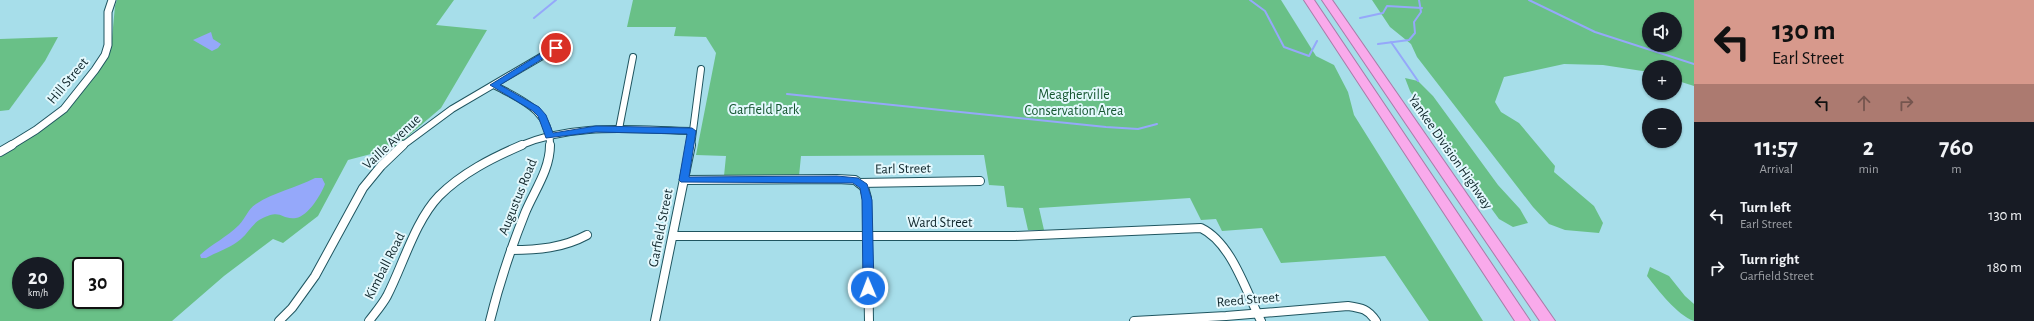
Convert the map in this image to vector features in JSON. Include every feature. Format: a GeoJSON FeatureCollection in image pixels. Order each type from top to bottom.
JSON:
{"type":"FeatureCollection","features":[{"type":"Feature","properties":{"kind":"highway"},"geometry":{"type":"LineString","coordinates":[[1310,0],[1523,321]]}},
{"type":"Feature","properties":{"kind":"highway","name":"Yankee Division Highway"},"geometry":{"type":"LineString","coordinates":[[1327,0],[1548,321]]}},
{"type":"Feature","properties":{"kind":"street","name":"Hill Street"},"geometry":{"type":"LineString","coordinates":[[0,152],[36,130],[64,109],[95,70],[105,55],[108,46],[108,12],[112,0]]}},
{"type":"Feature","properties":{"kind":"street","name":"Vaille Avenue"},"geometry":{"type":"LineString","coordinates":[[279,321],[301,298],[357,198],[375,173],[434,121],[556,48]]}},
{"type":"Feature","properties":{"kind":"street"},"geometry":{"type":"LineString","coordinates":[[619,129],[633,57]]}},
{"type":"Feature","properties":{"kind":"street","name":"Garfield Street"},"geometry":{"type":"LineString","coordinates":[[655,321],[684,180],[701,69]]}},
{"type":"Feature","properties":{"kind":"street","name":"Augustus Road"},"geometry":{"type":"LineString","coordinates":[[490,321],[497,288],[529,203],[545,170],[550,149],[550,136],[542,115],[536,109],[494,85]]}},
{"type":"Feature","properties":{"kind":"street","name":"Kimball Road"},"geometry":{"type":"LineString","coordinates":[[369,321],[386,297],[422,221],[439,196],[468,172],[528,142],[550,136],[596,129],[692,131]]}},
{"type":"Feature","properties":{"kind":"street","name":"Earl Street"},"geometry":{"type":"LineString","coordinates":[[684,180],[837,179],[855,180],[859,183],[980,181]]}},
{"type":"Feature","properties":{"kind":"street"},"geometry":{"type":"LineString","coordinates":[[859,183],[864,186],[867,198],[869,321]]}},
{"type":"Feature","properties":{"kind":"street","name":"Ward Street"},"geometry":{"type":"LineString","coordinates":[[673,236],[1015,236],[1171,228],[1206,229],[1213,234],[1222,246],[1241,279],[1258,317]]}},
{"type":"Feature","properties":{"kind":"street"},"geometry":{"type":"LineString","coordinates":[[511,250],[537,250],[558,247],[573,243],[587,235]]}},
{"type":"Feature","properties":{"kind":"street","name":"Reed Street"},"geometry":{"type":"LineString","coordinates":[[1134,321],[1258,317],[1320,307],[1348,306],[1364,308],[1370,312],[1376,321]]}},
{"type":"Feature","properties":{"kind":"green space"},"geometry":{"type":"Polygon","coordinates":[[[117,0],[454,0],[436,25],[487,30],[441,108],[394,148],[348,160],[318,216],[283,243],[273,239],[224,276],[172,321],[0,321],[0,155],[70,105],[80,95],[111,49],[115,6],[117,0]]]}},
{"type":"Feature","properties":{"kind":"green space","name":"Meagherville Conservation Area"},"geometry":{"type":"Polygon","coordinates":[[[633,0],[1281,0],[1316,56],[1334,65],[1348,92],[1354,115],[1483,321],[1429,321],[1385,256],[1281,263],[1262,228],[1222,231],[1216,219],[1201,220],[1190,198],[1039,208],[1044,230],[1028,230],[1023,208],[1007,207],[1004,186],[989,185],[984,155],[801,156],[799,176],[724,176],[726,156],[696,155],[716,53],[706,37],[674,36],[676,27],[627,27],[633,0]]]}},
{"type":"Feature","properties":{"kind":"green space"},"geometry":{"type":"Polygon","coordinates":[[[1372,0],[1694,0],[1694,86],[1682,82],[1682,60],[1642,60],[1642,71],[1603,65],[1564,64],[1504,77],[1495,102],[1501,112],[1519,123],[1555,166],[1554,172],[1594,206],[1603,223],[1599,233],[1565,230],[1549,224],[1533,207],[1417,57],[1411,44],[1390,27],[1372,0]]]}},
{"type":"Feature","properties":{"kind":"green space"},"geometry":{"type":"Polygon","coordinates":[[[58,37],[45,61],[9,110],[0,111],[0,39],[58,37]]]}},
{"type":"Feature","properties":{"kind":"green space"},"geometry":{"type":"Polygon","coordinates":[[[1405,78],[1418,81],[1433,96],[1498,185],[1520,209],[1528,223],[1513,227],[1499,219],[1464,170],[1456,153],[1432,127],[1410,91],[1405,78]]]}},
{"type":"Feature","properties":{"kind":"green space"},"geometry":{"type":"Polygon","coordinates":[[[1650,267],[1669,276],[1685,296],[1694,304],[1694,321],[1681,313],[1668,302],[1647,276],[1650,267]]]}},
{"type":"Feature","properties":{"kind":"water"},"geometry":{"type":"Polygon","coordinates":[[[211,32],[213,39],[221,44],[218,48],[212,51],[193,40],[211,32]]]}},
{"type":"Feature","properties":{"kind":"water"},"geometry":{"type":"Polygon","coordinates":[[[315,178],[322,178],[325,184],[317,199],[301,216],[291,218],[273,214],[268,216],[258,221],[244,237],[237,242],[206,258],[201,258],[200,255],[209,247],[239,225],[256,204],[270,196],[315,178]]]}},
{"type":"Feature","properties":{"kind":"waterway"},"geometry":{"type":"LineString","coordinates":[[534,18],[556,0]]}},
{"type":"Feature","properties":{"kind":"waterway"},"geometry":{"type":"LineString","coordinates":[[1250,0],[1265,11],[1284,47],[1309,56],[1317,41]]}},
{"type":"Feature","properties":{"kind":"waterway"},"geometry":{"type":"LineString","coordinates":[[1419,0],[1420,8]]}},
{"type":"Feature","properties":{"kind":"waterway"},"geometry":{"type":"LineString","coordinates":[[1529,0],[1595,32],[1694,64]]}},
{"type":"Feature","properties":{"kind":"waterway"},"geometry":{"type":"LineString","coordinates":[[1360,18],[1383,13],[1387,6],[1420,8]]}},
{"type":"Feature","properties":{"kind":"waterway"},"geometry":{"type":"LineString","coordinates":[[1391,42],[1409,40],[1415,33],[1414,22],[1421,12],[1420,8]]}},
{"type":"Feature","properties":{"kind":"waterway"},"geometry":{"type":"LineString","coordinates":[[1378,44],[1391,42]]}},
{"type":"Feature","properties":{"kind":"waterway"},"geometry":{"type":"LineString","coordinates":[[1391,42],[1418,81]]}},
{"type":"Feature","properties":{"kind":"waterway"},"geometry":{"type":"LineString","coordinates":[[787,94],[1106,127],[1138,129],[1157,124]]}},
{"type":"Feature","properties":{"kind":"route"},"geometry":{"type":"LineString","coordinates":[[556,48],[494,85],[520,98],[536,109],[542,115],[550,136],[571,131],[596,129],[692,131],[693,135],[684,180],[837,179],[855,180],[864,186],[867,198],[868,288]]}},
{"type":"Feature","properties":{"kind":"park label","name":"Garfield Park"},"geometry":{"type":"Point","coordinates":[764,110]}}]}
